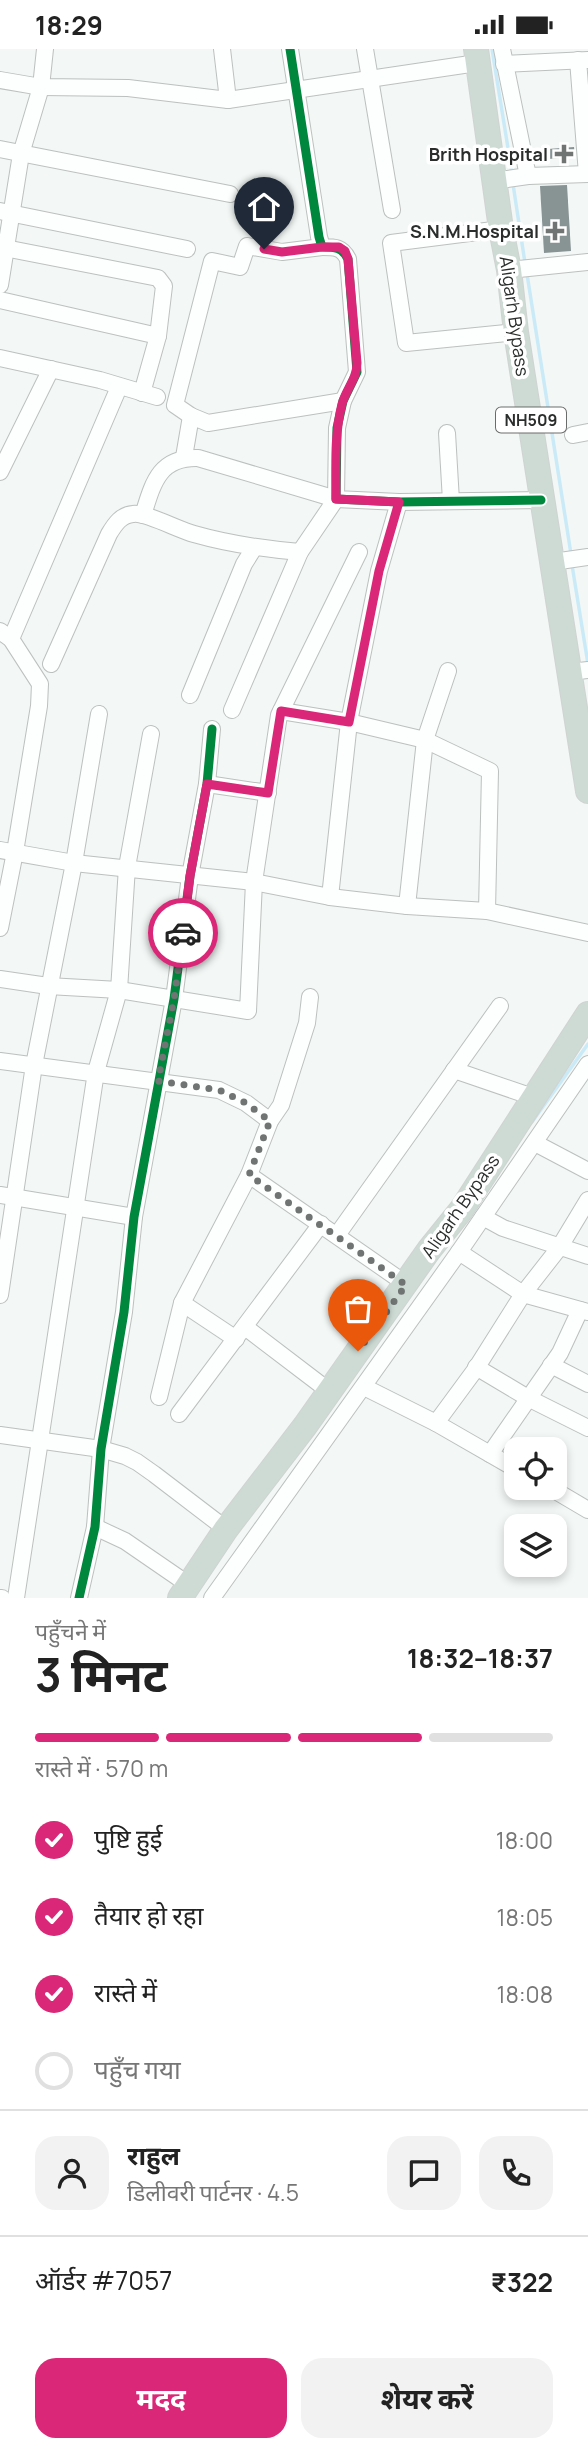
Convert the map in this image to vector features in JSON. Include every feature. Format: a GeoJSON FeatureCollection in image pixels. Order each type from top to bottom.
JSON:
{"type":"FeatureCollection","features":[{"type":"Feature","properties":{"kind":"highway","name":"Aligarh Bypass"},"geometry":{"type":"LineString","coordinates":[[476,56],[500,181],[501,229],[521,269],[516,332],[541,500],[570,560],[588,787]]}},
{"type":"Feature","properties":{"kind":"highway","name":"Aligarh Bypass"},"geometry":{"type":"LineString","coordinates":[[185,1591],[226,1529],[305,1426],[462,1209],[588,1014]]}},
{"type":"Feature","properties":{"kind":"street"},"geometry":{"type":"LineString","coordinates":[[0,285],[6,213],[41,87],[45,49]]}},
{"type":"Feature","properties":{"kind":"street"},"geometry":{"type":"LineString","coordinates":[[222,49],[228,100]]}},
{"type":"Feature","properties":{"kind":"street"},"geometry":{"type":"LineString","coordinates":[[290,49],[322,247]]}},
{"type":"Feature","properties":{"kind":"street"},"geometry":{"type":"LineString","coordinates":[[365,49],[392,210]]}},
{"type":"Feature","properties":{"kind":"street"},"geometry":{"type":"LineString","coordinates":[[0,80],[41,87],[128,88],[228,100],[369,80],[476,56]]}},
{"type":"Feature","properties":{"kind":"street"},"geometry":{"type":"LineString","coordinates":[[500,181],[588,174],[583,60],[503,57],[525,177]]}},
{"type":"Feature","properties":{"kind":"street"},"geometry":{"type":"LineString","coordinates":[[0,149],[230,194]]}},
{"type":"Feature","properties":{"kind":"street"},"geometry":{"type":"LineString","coordinates":[[6,213],[187,249]]}},
{"type":"Feature","properties":{"kind":"street"},"geometry":{"type":"LineString","coordinates":[[501,229],[391,243],[406,343],[516,332]]}},
{"type":"Feature","properties":{"kind":"street"},"geometry":{"type":"LineString","coordinates":[[232,710],[300,552],[336,499],[337,428],[343,401],[357,372],[348,259],[345,251],[339,247],[322,247],[282,252],[247,246],[240,267],[212,261],[175,405],[208,423],[343,401]]}},
{"type":"Feature","properties":{"kind":"street"},"geometry":{"type":"LineString","coordinates":[[0,358],[100,380],[149,395],[164,286],[158,278],[4,247]]}},
{"type":"Feature","properties":{"kind":"street"},"geometry":{"type":"LineString","coordinates":[[521,269],[588,262]]}},
{"type":"Feature","properties":{"kind":"street"},"geometry":{"type":"LineString","coordinates":[[0,300],[158,336]]}},
{"type":"Feature","properties":{"kind":"street"},"geometry":{"type":"LineString","coordinates":[[0,472],[51,369]]}},
{"type":"Feature","properties":{"kind":"street"},"geometry":{"type":"LineString","coordinates":[[0,928],[8,851],[39,706],[40,684],[6,635],[120,387]]}},
{"type":"Feature","properties":{"kind":"street"},"geometry":{"type":"LineString","coordinates":[[184,457],[191,416]]}},
{"type":"Feature","properties":{"kind":"street"},"geometry":{"type":"LineString","coordinates":[[447,433],[451,501]]}},
{"type":"Feature","properties":{"kind":"street"},"geometry":{"type":"LineString","coordinates":[[143,515],[151,489],[163,469],[174,460],[184,457],[198,458],[336,499],[399,502],[541,500]]}},
{"type":"Feature","properties":{"kind":"street"},"geometry":{"type":"LineString","coordinates":[[330,897],[349,722],[379,571],[399,502]]}},
{"type":"Feature","properties":{"kind":"street"},"geometry":{"type":"LineString","coordinates":[[51,664],[109,534],[123,517],[134,513],[191,533],[254,548],[300,552]]}},
{"type":"Feature","properties":{"kind":"street"},"geometry":{"type":"LineString","coordinates":[[190,695],[244,564],[254,548]]}},
{"type":"Feature","properties":{"kind":"street"},"geometry":{"type":"LineString","coordinates":[[0,979],[48,986],[119,990],[248,1011],[254,882],[281,711],[359,552]]}},
{"type":"Feature","properties":{"kind":"street"},"geometry":{"type":"LineString","coordinates":[[407,906],[425,740],[448,671]]}},
{"type":"Feature","properties":{"kind":"street"},"geometry":{"type":"LineString","coordinates":[[281,711],[349,722],[425,740],[490,771],[486,911]]}},
{"type":"Feature","properties":{"kind":"street"},"geometry":{"type":"LineString","coordinates":[[0,1295],[8,1197],[74,863],[99,714]]}},
{"type":"Feature","properties":{"kind":"street"},"geometry":{"type":"LineString","coordinates":[[79,1598],[95,1527],[101,1449],[124,1312],[134,1217],[174,999],[190,876],[207,784],[212,729]]}},
{"type":"Feature","properties":{"kind":"street"},"geometry":{"type":"LineString","coordinates":[[16,1598],[96,1072],[119,990],[127,867],[151,734]]}},
{"type":"Feature","properties":{"kind":"street"},"geometry":{"type":"LineString","coordinates":[[207,784],[268,793]]}},
{"type":"Feature","properties":{"kind":"street"},"geometry":{"type":"LineString","coordinates":[[8,851],[74,863],[254,882],[330,897],[486,911],[588,933]]}},
{"type":"Feature","properties":{"kind":"street"},"geometry":{"type":"LineString","coordinates":[[159,1397],[182,1303],[249,1175],[270,1121],[281,1105],[307,1023],[310,997]]}},
{"type":"Feature","properties":{"kind":"street"},"geometry":{"type":"LineString","coordinates":[[337,1235],[500,1006]]}},
{"type":"Feature","properties":{"kind":"street"},"geometry":{"type":"LineString","coordinates":[[0,1061],[219,1090],[246,1103],[270,1121]]}},
{"type":"Feature","properties":{"kind":"street"},"geometry":{"type":"LineString","coordinates":[[212,1598],[536,1143],[588,1064]]}},
{"type":"Feature","properties":{"kind":"street"},"geometry":{"type":"LineString","coordinates":[[454,1070],[533,1097]]}},
{"type":"Feature","properties":{"kind":"street"},"geometry":{"type":"LineString","coordinates":[[536,1143],[588,1171]]}},
{"type":"Feature","properties":{"kind":"street"},"geometry":{"type":"LineString","coordinates":[[249,1175],[406,1285]]}},
{"type":"Feature","properties":{"kind":"street"},"geometry":{"type":"LineString","coordinates":[[8,1197],[134,1217]]}},
{"type":"Feature","properties":{"kind":"street"},"geometry":{"type":"LineString","coordinates":[[436,1423],[523,1294],[559,1248],[588,1200]]}},
{"type":"Feature","properties":{"kind":"street"},"geometry":{"type":"LineString","coordinates":[[483,1217],[503,1228],[588,1256]]}},
{"type":"Feature","properties":{"kind":"street"},"geometry":{"type":"LineString","coordinates":[[179,1414],[321,1224]]}},
{"type":"Feature","properties":{"kind":"street"},"geometry":{"type":"LineString","coordinates":[[459,1252],[523,1294],[584,1311],[490,1454]]}},
{"type":"Feature","properties":{"kind":"street"},"geometry":{"type":"LineString","coordinates":[[182,1303],[241,1333],[328,1391]]}},
{"type":"Feature","properties":{"kind":"street"},"geometry":{"type":"LineString","coordinates":[[551,1365],[588,1384]]}},
{"type":"Feature","properties":{"kind":"street"},"geometry":{"type":"LineString","coordinates":[[476,1367],[528,1398],[588,1428]]}},
{"type":"Feature","properties":{"kind":"street"},"geometry":{"type":"LineString","coordinates":[[364,1387],[436,1423],[504,1462]]}},
{"type":"Feature","properties":{"kind":"street"},"geometry":{"type":"LineString","coordinates":[[0,1435],[101,1449],[137,1462],[226,1529]]}},
{"type":"Feature","properties":{"kind":"street"},"geometry":{"type":"LineString","coordinates":[[567,1498],[588,1510]]}},
{"type":"Feature","properties":{"kind":"street"},"geometry":{"type":"LineString","coordinates":[[95,1527],[125,1541],[185,1591]]}},
{"type":"Feature","properties":{"kind":"building"},"geometry":{"type":"Polygon","coordinates":[[[574,147],[575,157],[535,160],[535,150],[574,147]]]}},
{"type":"Feature","properties":{"kind":"building"},"geometry":{"type":"Polygon","coordinates":[[[567,185],[571,251],[544,253],[540,186],[567,185]]]}},
{"type":"Feature","properties":{"kind":"waterway"},"geometry":{"type":"LineString","coordinates":[[492,49],[512,173]]}},
{"type":"Feature","properties":{"kind":"waterway"},"geometry":{"type":"LineString","coordinates":[[513,184],[525,263]]}},
{"type":"Feature","properties":{"kind":"waterway"},"geometry":{"type":"LineString","coordinates":[[527,274],[571,554]]}},
{"type":"Feature","properties":{"kind":"waterway"},"geometry":{"type":"LineString","coordinates":[[572,565],[588,664]]}},
{"type":"Feature","properties":{"kind":"waterway"},"geometry":{"type":"LineString","coordinates":[[532,1122],[588,1044]]}},
{"type":"Feature","properties":{"kind":"cycle path"},"geometry":{"type":"LineString","coordinates":[[290,49],[319,237],[322,247],[338,249],[348,259],[357,372],[343,401],[337,428],[336,499],[399,502],[541,500]]}},
{"type":"Feature","properties":{"kind":"cycle path"},"geometry":{"type":"LineString","coordinates":[[79,1598],[95,1527],[101,1449],[124,1312],[134,1217],[174,999],[190,876],[207,784],[212,729]]}},
{"type":"Feature","properties":{"kind":"way so far"},"geometry":{"type":"LineString","coordinates":[[183,933],[174,999],[158,1081],[219,1090],[246,1103],[270,1121],[249,1175],[406,1285],[358,1351]]}},
{"type":"Feature","properties":{"kind":"place","name":"Brith Hospital"},"geometry":{"type":"Point","coordinates":[564,154]}},
{"type":"Feature","properties":{"kind":"place","name":"S.N.M.Hospital"},"geometry":{"type":"Point","coordinates":[555,231]}},
{"type":"Feature","properties":{"kind":"route"},"geometry":{"type":"LineString","coordinates":[[183,933],[190,876],[207,784],[268,793],[281,711],[349,722],[379,571],[399,502],[336,499],[337,428],[343,401],[357,372],[348,259],[345,251],[339,247],[282,252],[264,249]]}}]}
